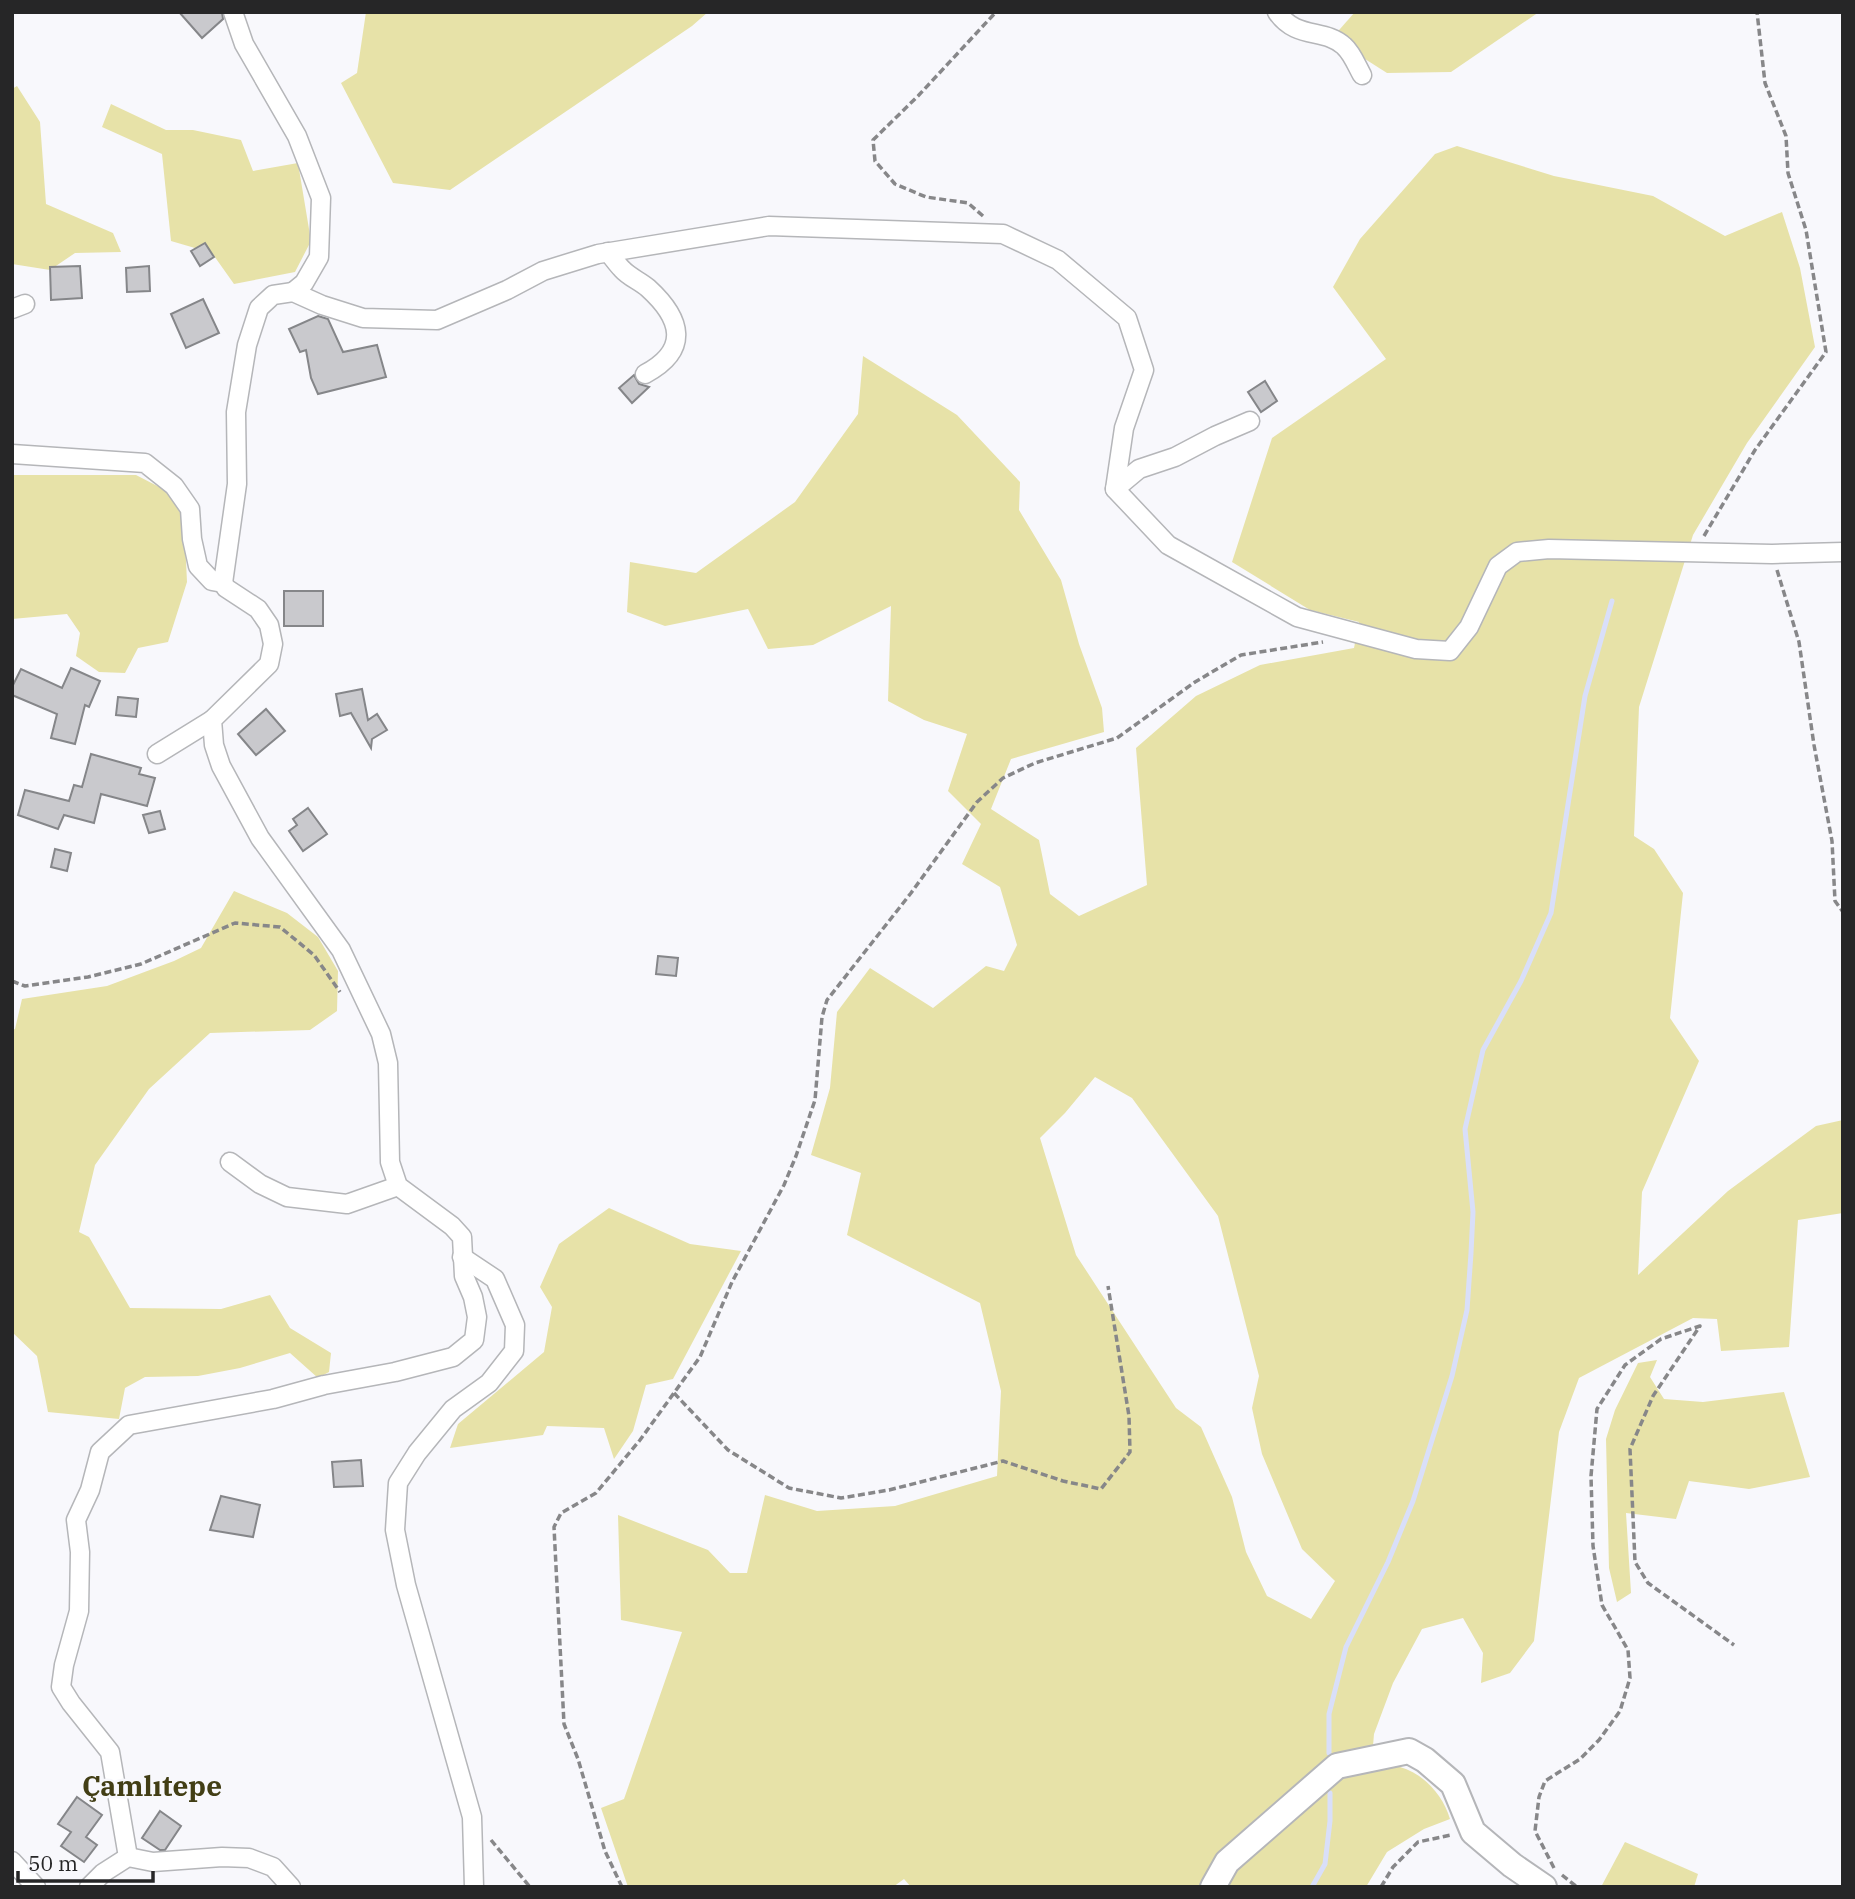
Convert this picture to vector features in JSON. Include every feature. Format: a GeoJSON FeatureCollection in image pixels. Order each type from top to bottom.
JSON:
{"type":"FeatureCollection","features":[{"type":"Feature","properties":{"kind":"street"},"geometry":{"type":"LineString","coordinates":[[157,754],[212,720],[269,664],[273,644],[269,625],[258,609],[226,588],[223,583],[237,484],[236,412],[247,345],[259,308],[273,295],[293,292],[304,283],[319,257],[321,198],[297,136],[244,44],[233,12]]}},
{"type":"Feature","properties":{"kind":"street"},"geometry":{"type":"LineString","coordinates":[[1277,12],[1298,31],[1332,38],[1345,47],[1362,75]]}},
{"type":"Feature","properties":{"kind":"street"},"geometry":{"type":"LineString","coordinates":[[293,292],[363,318],[437,320],[507,290],[543,271],[608,252],[769,226],[1003,234],[1058,260],[1127,318],[1144,370],[1124,428],[1115,489]]}},
{"type":"Feature","properties":{"kind":"street"},"geometry":{"type":"LineString","coordinates":[[608,252],[623,271],[647,288],[668,309],[677,327],[676,345],[658,367],[645,374]]}},
{"type":"Feature","properties":{"kind":"street"},"geometry":{"type":"LineString","coordinates":[[1115,489],[1139,470],[1175,457],[1250,421]]}},
{"type":"Feature","properties":{"kind":"street"},"geometry":{"type":"LineString","coordinates":[[12,454],[145,463],[174,486],[190,509],[192,540],[198,566],[212,581],[223,583]]}},
{"type":"Feature","properties":{"kind":"street"},"geometry":{"type":"LineString","coordinates":[[1115,489],[1168,545],[1297,617],[1416,649],[1450,651],[1469,627],[1497,566],[1517,552],[1549,549],[1772,554],[1843,552]]}},
{"type":"Feature","properties":{"kind":"street"},"geometry":{"type":"LineString","coordinates":[[128,1857],[110,1752],[61,1687],[64,1665],[79,1611],[80,1552],[76,1520],[90,1490],[100,1452],[129,1425],[273,1399],[453,1357],[474,1340],[477,1317],[473,1297],[464,1276],[462,1237],[452,1226],[398,1186],[390,1162],[388,1063],[381,1034],[341,950],[260,838],[221,766],[214,745],[212,720]]}},
{"type":"Feature","properties":{"kind":"street"},"geometry":{"type":"LineString","coordinates":[[230,1162],[260,1184],[287,1198],[346,1204],[398,1186]]}},
{"type":"Feature","properties":{"kind":"street"},"geometry":{"type":"LineString","coordinates":[[462,1257],[495,1279],[515,1325],[514,1351],[489,1382],[453,1409],[417,1452],[397,1483],[395,1530],[406,1585],[471,1817],[474,1887]]}},
{"type":"Feature","properties":{"kind":"street"},"geometry":{"type":"LineString","coordinates":[[1213,1887],[1227,1862],[1337,1766],[1409,1751],[1425,1760],[1453,1784],[1473,1832],[1512,1865],[1544,1887]]}},
{"type":"Feature","properties":{"kind":"street"},"geometry":{"type":"LineString","coordinates":[[89,1887],[103,1873],[128,1857],[153,1862],[222,1857],[249,1858],[273,1867],[291,1887]]}},
{"type":"Feature","properties":{"kind":"street"},"geometry":{"type":"LineString","coordinates":[[12,1861],[36,1887]]}},
{"type":"Feature","properties":{"kind":"path"},"geometry":{"type":"LineString","coordinates":[[996,12],[873,140],[875,161],[895,184],[926,197],[968,202],[1003,234]]}},
{"type":"Feature","properties":{"kind":"path"},"geometry":{"type":"LineString","coordinates":[[1694,553],[1755,450],[1826,352],[1806,230],[1788,173],[1786,136],[1765,83],[1757,12]]}},
{"type":"Feature","properties":{"kind":"path"},"geometry":{"type":"LineString","coordinates":[[1772,554],[1799,642],[1814,746],[1832,841],[1835,901],[1843,912]]}},
{"type":"Feature","properties":{"kind":"path"},"geometry":{"type":"LineString","coordinates":[[622,1887],[606,1851],[582,1770],[564,1724],[554,1527],[561,1513],[596,1493],[640,1440],[700,1357],[732,1282],[784,1185],[816,1100],[822,1017],[827,1000],[912,893],[976,802],[1003,778],[1035,763],[1117,738],[1195,682],[1241,655],[1328,642]]}},
{"type":"Feature","properties":{"kind":"path"},"geometry":{"type":"LineString","coordinates":[[12,981],[25,986],[88,977],[128,967],[195,942],[235,923],[280,927],[314,955],[344,998]]}},
{"type":"Feature","properties":{"kind":"path"},"geometry":{"type":"LineString","coordinates":[[674,1393],[728,1450],[789,1488],[841,1498],[889,1490],[1003,1461],[1101,1489],[1130,1452],[1129,1416],[1108,1286]]}},
{"type":"Feature","properties":{"kind":"path"},"geometry":{"type":"LineString","coordinates":[[1577,1887],[1555,1870],[1535,1831],[1539,1797],[1545,1781],[1580,1759],[1599,1740],[1620,1711],[1630,1678],[1628,1650],[1602,1605],[1593,1546],[1591,1476],[1597,1409],[1625,1365],[1661,1339],[1700,1326],[1653,1396],[1630,1448],[1635,1562],[1648,1583],[1734,1645]]}},
{"type":"Feature","properties":{"kind":"path"},"geometry":{"type":"LineString","coordinates":[[471,1817],[530,1887]]}},
{"type":"Feature","properties":{"kind":"path"},"geometry":{"type":"LineString","coordinates":[[1381,1887],[1394,1867],[1418,1842],[1473,1832]]}},
{"type":"Feature","properties":{"kind":"shaded area"},"geometry":{"type":"Polygon","coordinates":[[[366,12],[708,12],[692,26],[450,190],[393,183],[341,83],[357,73],[366,12]]]}},
{"type":"Feature","properties":{"kind":"shaded area"},"geometry":{"type":"Polygon","coordinates":[[[1355,12],[1539,12],[1451,72],[1387,73],[1332,38],[1355,12]]]}},
{"type":"Feature","properties":{"kind":"shaded area"},"geometry":{"type":"Polygon","coordinates":[[[17,86],[40,122],[46,204],[113,233],[121,252],[75,253],[50,270],[12,264],[12,89],[17,86]]]}},
{"type":"Feature","properties":{"kind":"shaded area"},"geometry":{"type":"Polygon","coordinates":[[[111,104],[166,130],[193,130],[241,140],[253,171],[298,163],[311,241],[295,272],[234,284],[212,253],[171,241],[162,154],[102,127],[111,104]]]}},
{"type":"Feature","properties":{"kind":"shaded area"},"geometry":{"type":"Polygon","coordinates":[[[1457,146],[1554,176],[1653,196],[1725,236],[1782,212],[1800,268],[1815,347],[1747,443],[1693,535],[1639,707],[1634,836],[1654,849],[1683,893],[1670,1018],[1699,1061],[1642,1192],[1638,1275],[1728,1191],[1816,1126],[1843,1120],[1843,1213],[1798,1220],[1789,1347],[1721,1351],[1717,1319],[1693,1318],[1579,1378],[1559,1432],[1534,1641],[1510,1673],[1481,1683],[1483,1653],[1463,1618],[1422,1629],[1393,1683],[1374,1734],[1371,1770],[1397,1767],[1409,1770],[1425,1780],[1437,1794],[1450,1819],[1424,1829],[1387,1852],[1366,1887],[911,1887],[904,1879],[893,1887],[628,1887],[601,1808],[624,1799],[682,1632],[621,1620],[618,1515],[708,1550],[730,1573],[747,1573],[765,1495],[817,1511],[895,1506],[997,1476],[1001,1391],[980,1303],[847,1235],[861,1173],[811,1155],[830,1088],[837,1012],[870,968],[933,1008],[986,966],[1004,971],[1017,945],[1000,887],[962,864],[981,824],[948,791],[967,734],[924,720],[888,701],[891,606],[813,645],[768,649],[748,609],[665,626],[627,612],[630,562],[696,573],[795,502],[858,414],[863,356],[957,415],[1020,482],[1019,510],[1061,580],[1079,644],[1102,708],[1104,732],[1011,759],[991,809],[1039,840],[1050,894],[1079,916],[1147,885],[1136,748],[1196,696],[1260,665],[1354,648],[1359,622],[1310,610],[1232,562],[1272,438],[1386,359],[1333,287],[1360,239],[1435,154],[1457,146]],[[1095,1077],[1040,1138],[1076,1255],[1176,1408],[1201,1427],[1232,1497],[1246,1552],[1267,1596],[1311,1619],[1335,1581],[1302,1549],[1262,1454],[1252,1408],[1259,1376],[1218,1216],[1132,1098],[1095,1077]]]}},
{"type":"Feature","properties":{"kind":"shaded area"},"geometry":{"type":"Polygon","coordinates":[[[12,475],[136,475],[167,491],[184,519],[187,582],[168,642],[138,648],[125,673],[99,672],[76,656],[80,633],[67,614],[12,619],[12,475]]]}},
{"type":"Feature","properties":{"kind":"shaded area"},"geometry":{"type":"Polygon","coordinates":[[[234,891],[287,913],[318,937],[338,971],[337,1011],[310,1030],[210,1033],[149,1089],[95,1165],[79,1232],[89,1237],[130,1308],[221,1309],[270,1295],[290,1328],[331,1353],[329,1372],[318,1378],[290,1353],[240,1368],[198,1376],[145,1377],[125,1388],[119,1419],[48,1412],[37,1356],[12,1332],[12,1030],[15,1029],[22,999],[107,986],[201,948],[234,891]]]}},
{"type":"Feature","properties":{"kind":"shaded area"},"geometry":{"type":"Polygon","coordinates":[[[609,1208],[690,1244],[741,1251],[673,1379],[646,1385],[633,1431],[614,1459],[604,1428],[547,1426],[543,1435],[450,1448],[458,1424],[544,1352],[552,1307],[540,1287],[559,1244],[609,1208]]]}},
{"type":"Feature","properties":{"kind":"shaded area"},"geometry":{"type":"Polygon","coordinates":[[[1657,1360],[1650,1377],[1664,1399],[1703,1402],[1784,1392],[1810,1477],[1749,1489],[1689,1481],[1676,1519],[1626,1513],[1631,1593],[1617,1602],[1609,1568],[1606,1439],[1615,1410],[1638,1363],[1657,1360]]]}},
{"type":"Feature","properties":{"kind":"shaded area"},"geometry":{"type":"Polygon","coordinates":[[[1625,1842],[1698,1874],[1694,1887],[1601,1887],[1625,1842]]]}},
{"type":"Feature","properties":{"kind":"building"},"geometry":{"type":"Polygon","coordinates":[[[179,12],[222,12],[223,19],[202,38],[179,12]]]}},
{"type":"Feature","properties":{"kind":"building"},"geometry":{"type":"Polygon","coordinates":[[[205,243],[214,257],[200,266],[191,251],[205,243]]]}},
{"type":"Feature","properties":{"kind":"building"},"geometry":{"type":"Polygon","coordinates":[[[80,266],[82,298],[51,300],[50,267],[80,266]]]}},
{"type":"Feature","properties":{"kind":"building"},"geometry":{"type":"Polygon","coordinates":[[[149,266],[150,291],[127,292],[126,268],[149,266]]]}},
{"type":"Feature","properties":{"kind":"building"},"geometry":{"type":"Polygon","coordinates":[[[203,299],[219,333],[186,348],[171,314],[203,299]]]}},
{"type":"Feature","properties":{"kind":"building"},"geometry":{"type":"Polygon","coordinates":[[[318,316],[328,319],[343,352],[377,345],[386,377],[318,394],[311,378],[306,350],[300,352],[289,329],[318,316]]]}},
{"type":"Feature","properties":{"kind":"building"},"geometry":{"type":"Polygon","coordinates":[[[634,375],[639,384],[649,387],[632,403],[619,388],[634,375]]]}},
{"type":"Feature","properties":{"kind":"building"},"geometry":{"type":"Polygon","coordinates":[[[1265,381],[1277,401],[1261,412],[1248,392],[1265,381]]]}},
{"type":"Feature","properties":{"kind":"building"},"geometry":{"type":"Polygon","coordinates":[[[284,591],[323,591],[323,626],[284,626],[284,591]]]}},
{"type":"Feature","properties":{"kind":"building"},"geometry":{"type":"Polygon","coordinates":[[[71,668],[100,681],[89,707],[85,705],[75,744],[51,738],[57,714],[12,695],[12,687],[21,669],[62,688],[71,668]]]}},
{"type":"Feature","properties":{"kind":"building"},"geometry":{"type":"Polygon","coordinates":[[[362,689],[368,720],[377,714],[387,730],[372,739],[371,748],[351,713],[340,716],[336,694],[362,689]]]}},
{"type":"Feature","properties":{"kind":"building"},"geometry":{"type":"Polygon","coordinates":[[[118,697],[138,699],[136,717],[116,715],[118,697]]]}},
{"type":"Feature","properties":{"kind":"building"},"geometry":{"type":"Polygon","coordinates":[[[266,709],[285,731],[256,755],[238,734],[266,709]]]}},
{"type":"Feature","properties":{"kind":"building"},"geometry":{"type":"Polygon","coordinates":[[[91,754],[141,768],[139,774],[155,778],[147,806],[101,794],[94,823],[64,815],[58,829],[18,815],[25,790],[69,801],[74,785],[82,787],[91,754]]]}},
{"type":"Feature","properties":{"kind":"building"},"geometry":{"type":"Polygon","coordinates":[[[308,808],[327,834],[303,851],[289,831],[297,825],[293,819],[308,808]]]}},
{"type":"Feature","properties":{"kind":"building"},"geometry":{"type":"Polygon","coordinates":[[[160,811],[165,829],[149,833],[143,815],[160,811]]]}},
{"type":"Feature","properties":{"kind":"building"},"geometry":{"type":"Polygon","coordinates":[[[55,849],[71,853],[67,871],[51,867],[55,849]]]}},
{"type":"Feature","properties":{"kind":"building"},"geometry":{"type":"Polygon","coordinates":[[[658,956],[678,958],[676,976],[656,974],[658,956]]]}},
{"type":"Feature","properties":{"kind":"building"},"geometry":{"type":"Polygon","coordinates":[[[361,1460],[363,1486],[334,1487],[332,1462],[361,1460]]]}},
{"type":"Feature","properties":{"kind":"building"},"geometry":{"type":"Polygon","coordinates":[[[221,1496],[260,1505],[253,1537],[210,1530],[221,1496]]]}},
{"type":"Feature","properties":{"kind":"building"},"geometry":{"type":"Polygon","coordinates":[[[77,1797],[102,1815],[86,1837],[97,1845],[84,1862],[61,1846],[71,1832],[58,1824],[77,1797]]]}},
{"type":"Feature","properties":{"kind":"building"},"geometry":{"type":"Polygon","coordinates":[[[160,1811],[181,1826],[165,1850],[160,1850],[142,1838],[160,1811]]]}},
{"type":"Feature","properties":{"kind":"waterway"},"geometry":{"type":"LineString","coordinates":[[1329,1753],[1329,1714],[1346,1647],[1388,1562],[1413,1501],[1452,1376],[1467,1310],[1471,1253],[1473,1212],[1465,1129],[1483,1050],[1521,981],[1551,913],[1585,696],[1612,601]]}},
{"type":"Feature","properties":{"kind":"waterway"},"geometry":{"type":"LineString","coordinates":[[1312,1887],[1325,1864],[1330,1793]]}},
{"type":"Feature","properties":{"kind":"district","name":"Çamlıtepe"},"geometry":{"type":"Point","coordinates":[152,1785]}}]}
